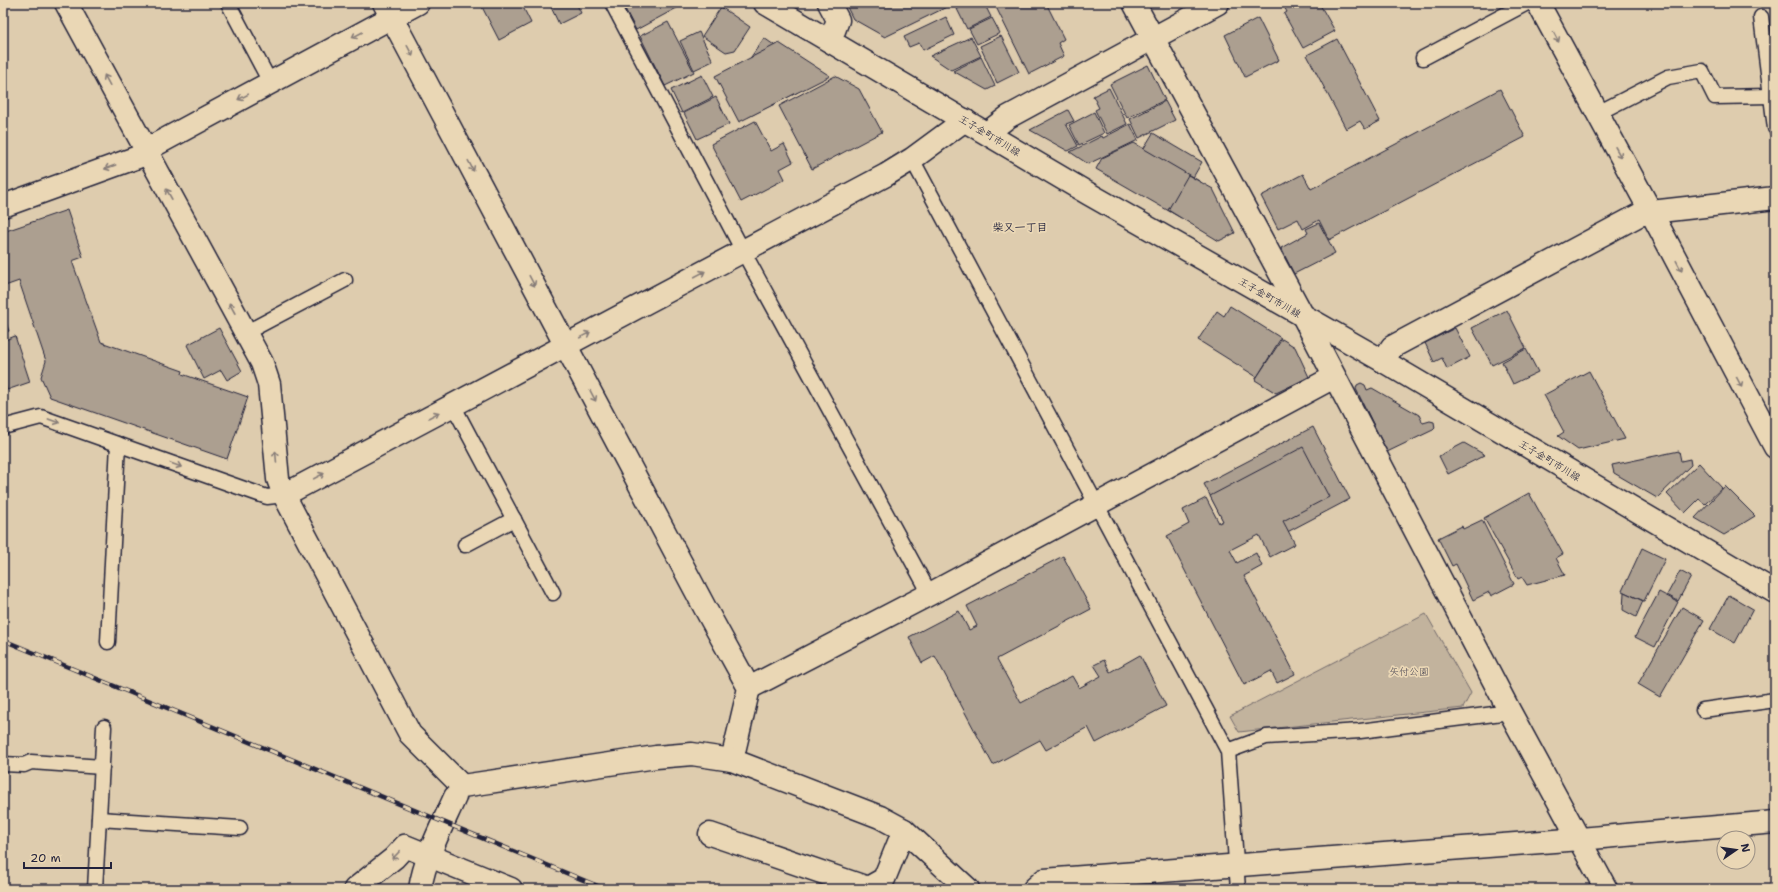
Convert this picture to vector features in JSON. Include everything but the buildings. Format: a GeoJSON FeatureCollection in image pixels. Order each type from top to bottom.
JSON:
{"type":"FeatureCollection","features":[{"type":"Feature","properties":{"kind":"street"},"geometry":{"type":"LineString","coordinates":[[66,3],[146,152],[246,332],[262,364],[269,384],[278,479],[284,495],[410,734],[459,792]]}},
{"type":"Feature","properties":{"kind":"street"},"geometry":{"type":"LineString","coordinates":[[3,206],[138,157],[155,145],[270,82],[388,10],[418,3]]}},
{"type":"Feature","properties":{"kind":"street","name":"王子金町市川線"},"geometry":{"type":"LineString","coordinates":[[764,3],[1089,194],[1383,361],[1775,592]]}},
{"type":"Feature","properties":{"kind":"street"},"geometry":{"type":"LineString","coordinates":[[829,3],[838,20],[830,41]]}},
{"type":"Feature","properties":{"kind":"street"},"geometry":{"type":"LineString","coordinates":[[1134,3],[1303,316],[1510,712],[1606,889]]}},
{"type":"Feature","properties":{"kind":"street"},"geometry":{"type":"LineString","coordinates":[[987,133],[1008,117],[1218,3]]}},
{"type":"Feature","properties":{"kind":"street"},"geometry":{"type":"LineString","coordinates":[[1541,5],[1596,114],[1651,212],[1773,438]]}},
{"type":"Feature","properties":{"kind":"street"},"geometry":{"type":"LineString","coordinates":[[388,10],[705,608],[749,688],[732,760]]}},
{"type":"Feature","properties":{"kind":"street"},"geometry":{"type":"LineString","coordinates":[[284,495],[743,251],[912,159],[965,120]]}},
{"type":"Feature","properties":{"kind":"street"},"geometry":{"type":"LineString","coordinates":[[1383,361],[1392,347],[1639,215],[1651,212],[1775,198]]}},
{"type":"Feature","properties":{"kind":"street"},"geometry":{"type":"LineString","coordinates":[[749,688],[930,594],[1334,377]]}},
{"type":"Feature","properties":{"kind":"street"},"geometry":{"type":"LineString","coordinates":[[459,792],[656,757],[692,754],[732,760],[880,817],[904,830],[968,889]]}},
{"type":"Feature","properties":{"kind":"street"},"geometry":{"type":"LineString","coordinates":[[420,889],[422,875],[429,856],[459,792]]}},
{"type":"Feature","properties":{"kind":"street"},"geometry":{"type":"LineString","coordinates":[[1034,889],[1044,880],[1580,839],[1775,822]]}},
{"type":"Feature","properties":{"kind":"street"},"geometry":{"type":"LineString","coordinates":[[710,834],[868,888],[884,879],[904,830]]}},
{"type":"Feature","properties":{"kind":"street"},"geometry":{"type":"LineString","coordinates":[[355,889],[394,858],[405,846],[511,889]]}},
{"type":"Feature","properties":{"kind":"lane"},"geometry":{"type":"LineString","coordinates":[[228,3],[270,82]]}},
{"type":"Feature","properties":{"kind":"lane"},"geometry":{"type":"LineString","coordinates":[[612,3],[743,251],[930,594]]}},
{"type":"Feature","properties":{"kind":"lane"},"geometry":{"type":"LineString","coordinates":[[1423,58],[1541,5]]}},
{"type":"Feature","properties":{"kind":"lane"},"geometry":{"type":"LineString","coordinates":[[1761,18],[1775,128]]}},
{"type":"Feature","properties":{"kind":"lane"},"geometry":{"type":"LineString","coordinates":[[1596,114],[1668,77],[1702,71],[1715,97],[1771,96]]}},
{"type":"Feature","properties":{"kind":"lane"},"geometry":{"type":"LineString","coordinates":[[912,159],[1228,751],[1238,889]]}},
{"type":"Feature","properties":{"kind":"lane"},"geometry":{"type":"LineString","coordinates":[[246,332],[346,280]]}},
{"type":"Feature","properties":{"kind":"lane"},"geometry":{"type":"LineString","coordinates":[[453,405],[554,593]]}},
{"type":"Feature","properties":{"kind":"lane"},"geometry":{"type":"LineString","coordinates":[[3,427],[41,417],[267,497],[284,495]]}},
{"type":"Feature","properties":{"kind":"lane"},"geometry":{"type":"LineString","coordinates":[[108,642],[118,444]]}},
{"type":"Feature","properties":{"kind":"lane"},"geometry":{"type":"LineString","coordinates":[[466,545],[514,520]]}},
{"type":"Feature","properties":{"kind":"lane"},"geometry":{"type":"LineString","coordinates":[[1703,710],[1775,700]]}},
{"type":"Feature","properties":{"kind":"lane"},"geometry":{"type":"LineString","coordinates":[[1228,751],[1266,737],[1360,731],[1510,712]]}},
{"type":"Feature","properties":{"kind":"lane"},"geometry":{"type":"LineString","coordinates":[[95,889],[104,727]]}},
{"type":"Feature","properties":{"kind":"lane"},"geometry":{"type":"LineString","coordinates":[[3,764],[24,765],[30,762],[102,767]]}},
{"type":"Feature","properties":{"kind":"lane"},"geometry":{"type":"LineString","coordinates":[[99,819],[240,828]]}},
{"type":"Feature","properties":{"kind":"green space","name":"矢付公園"},"geometry":{"type":"Polygon","coordinates":[[[1426,614],[1471,693],[1463,708],[1239,732],[1230,716],[1426,614]]]}},
{"type":"Feature","properties":{"kind":"railway"},"geometry":{"type":"LineString","coordinates":[[3,640],[605,889]]}},
{"type":"Feature","properties":{"kind":"district","name":"柴又一丁目"},"geometry":{"type":"Point","coordinates":[1020,227]}}]}
